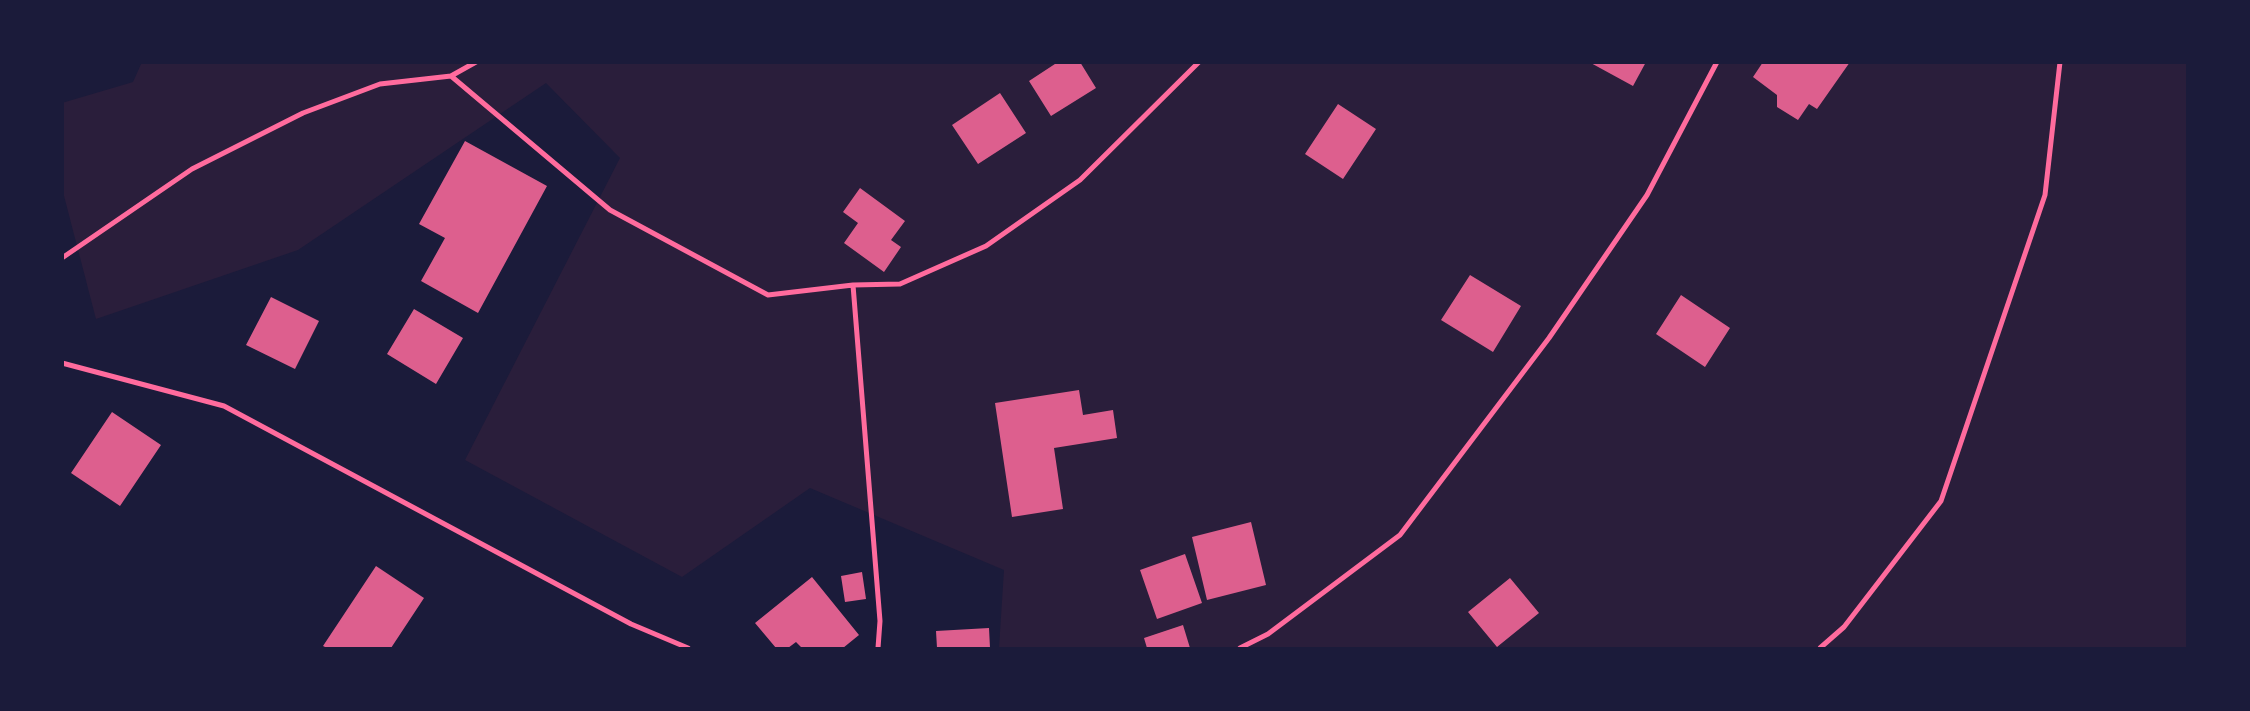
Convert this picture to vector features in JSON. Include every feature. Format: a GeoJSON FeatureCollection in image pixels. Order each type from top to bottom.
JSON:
{"type":"FeatureCollection","features":[{"type":"Feature","properties":{"kind":"street"},"geometry":{"type":"LineString","coordinates":[[62,258],[192,169],[304,113],[380,84],[451,76],[476,62]]}},
{"type":"Feature","properties":{"kind":"street"},"geometry":{"type":"LineString","coordinates":[[451,76],[610,210],[768,295],[853,285],[900,284],[986,246],[1080,180],[1200,62]]}},
{"type":"Feature","properties":{"kind":"street"},"geometry":{"type":"LineString","coordinates":[[1240,648],[1268,634],[1400,535],[1549,338],[1647,195],[1717,62]]}},
{"type":"Feature","properties":{"kind":"street"},"geometry":{"type":"LineString","coordinates":[[1820,648],[1844,627],[1941,501],[2045,195],[2060,62]]}},
{"type":"Feature","properties":{"kind":"street"},"geometry":{"type":"LineString","coordinates":[[853,285],[880,621],[878,648]]}},
{"type":"Feature","properties":{"kind":"street"},"geometry":{"type":"LineString","coordinates":[[62,363],[224,406],[631,624],[688,648]]}},
{"type":"Feature","properties":{"kind":"shaded area"},"geometry":{"type":"Polygon","coordinates":[[[142,62],[2187,63],[2187,648],[999,648],[1004,570],[810,488],[682,577],[465,460],[620,158],[546,83],[298,250],[96,319],[63,192],[62,103],[133,82],[142,62]]]}},
{"type":"Feature","properties":{"kind":"building"},"geometry":{"type":"Polygon","coordinates":[[[1058,62],[1080,62],[1096,88],[1051,116],[1029,81],[1058,62]]]}},
{"type":"Feature","properties":{"kind":"building"},"geometry":{"type":"Polygon","coordinates":[[[1589,62],[1646,62],[1633,86],[1589,62]]]}},
{"type":"Feature","properties":{"kind":"building"},"geometry":{"type":"Polygon","coordinates":[[[1763,62],[1850,62],[1817,109],[1809,104],[1798,120],[1777,107],[1777,95],[1753,77],[1763,62]]]}},
{"type":"Feature","properties":{"kind":"building"},"geometry":{"type":"Polygon","coordinates":[[[1000,93],[1026,133],[978,164],[952,125],[1000,93]]]}},
{"type":"Feature","properties":{"kind":"building"},"geometry":{"type":"Polygon","coordinates":[[[1338,104],[1376,129],[1343,179],[1305,154],[1338,104]]]}},
{"type":"Feature","properties":{"kind":"building"},"geometry":{"type":"Polygon","coordinates":[[[465,141],[547,186],[478,313],[421,281],[445,238],[419,224],[465,141]]]}},
{"type":"Feature","properties":{"kind":"building"},"geometry":{"type":"Polygon","coordinates":[[[860,188],[905,221],[891,240],[901,247],[884,272],[844,243],[858,223],[843,212],[860,188]]]}},
{"type":"Feature","properties":{"kind":"building"},"geometry":{"type":"Polygon","coordinates":[[[1470,275],[1521,306],[1493,352],[1441,320],[1470,275]]]}},
{"type":"Feature","properties":{"kind":"building"},"geometry":{"type":"Polygon","coordinates":[[[1681,295],[1730,328],[1705,367],[1656,334],[1681,295]]]}},
{"type":"Feature","properties":{"kind":"building"},"geometry":{"type":"Polygon","coordinates":[[[271,297],[319,321],[295,369],[246,345],[271,297]]]}},
{"type":"Feature","properties":{"kind":"building"},"geometry":{"type":"Polygon","coordinates":[[[414,309],[463,338],[436,384],[387,354],[414,309]]]}},
{"type":"Feature","properties":{"kind":"building"},"geometry":{"type":"Polygon","coordinates":[[[1079,390],[1083,415],[1113,410],[1117,438],[1054,448],[1063,509],[1012,517],[995,403],[1079,390]]]}},
{"type":"Feature","properties":{"kind":"building"},"geometry":{"type":"Polygon","coordinates":[[[112,412],[161,445],[120,506],[71,473],[112,412]]]}},
{"type":"Feature","properties":{"kind":"building"},"geometry":{"type":"Polygon","coordinates":[[[1251,522],[1266,585],[1207,600],[1192,537],[1251,522]]]}},
{"type":"Feature","properties":{"kind":"building"},"geometry":{"type":"Polygon","coordinates":[[[1185,554],[1202,603],[1157,619],[1140,570],[1185,554]]]}},
{"type":"Feature","properties":{"kind":"building"},"geometry":{"type":"Polygon","coordinates":[[[376,566],[424,598],[391,648],[327,648],[323,646],[376,566]]]}},
{"type":"Feature","properties":{"kind":"building"},"geometry":{"type":"Polygon","coordinates":[[[862,572],[866,599],[845,602],[841,576],[862,572]]]}},
{"type":"Feature","properties":{"kind":"building"},"geometry":{"type":"Polygon","coordinates":[[[812,577],[859,635],[843,648],[802,648],[796,642],[788,648],[776,648],[755,623],[812,577]]]}},
{"type":"Feature","properties":{"kind":"building"},"geometry":{"type":"Polygon","coordinates":[[[1510,578],[1539,613],[1497,647],[1468,612],[1510,578]]]}},
{"type":"Feature","properties":{"kind":"building"},"geometry":{"type":"Polygon","coordinates":[[[1183,625],[1190,648],[1147,648],[1144,638],[1183,625]]]}},
{"type":"Feature","properties":{"kind":"building"},"geometry":{"type":"Polygon","coordinates":[[[989,628],[990,648],[937,648],[936,631],[989,628]]]}}]}
